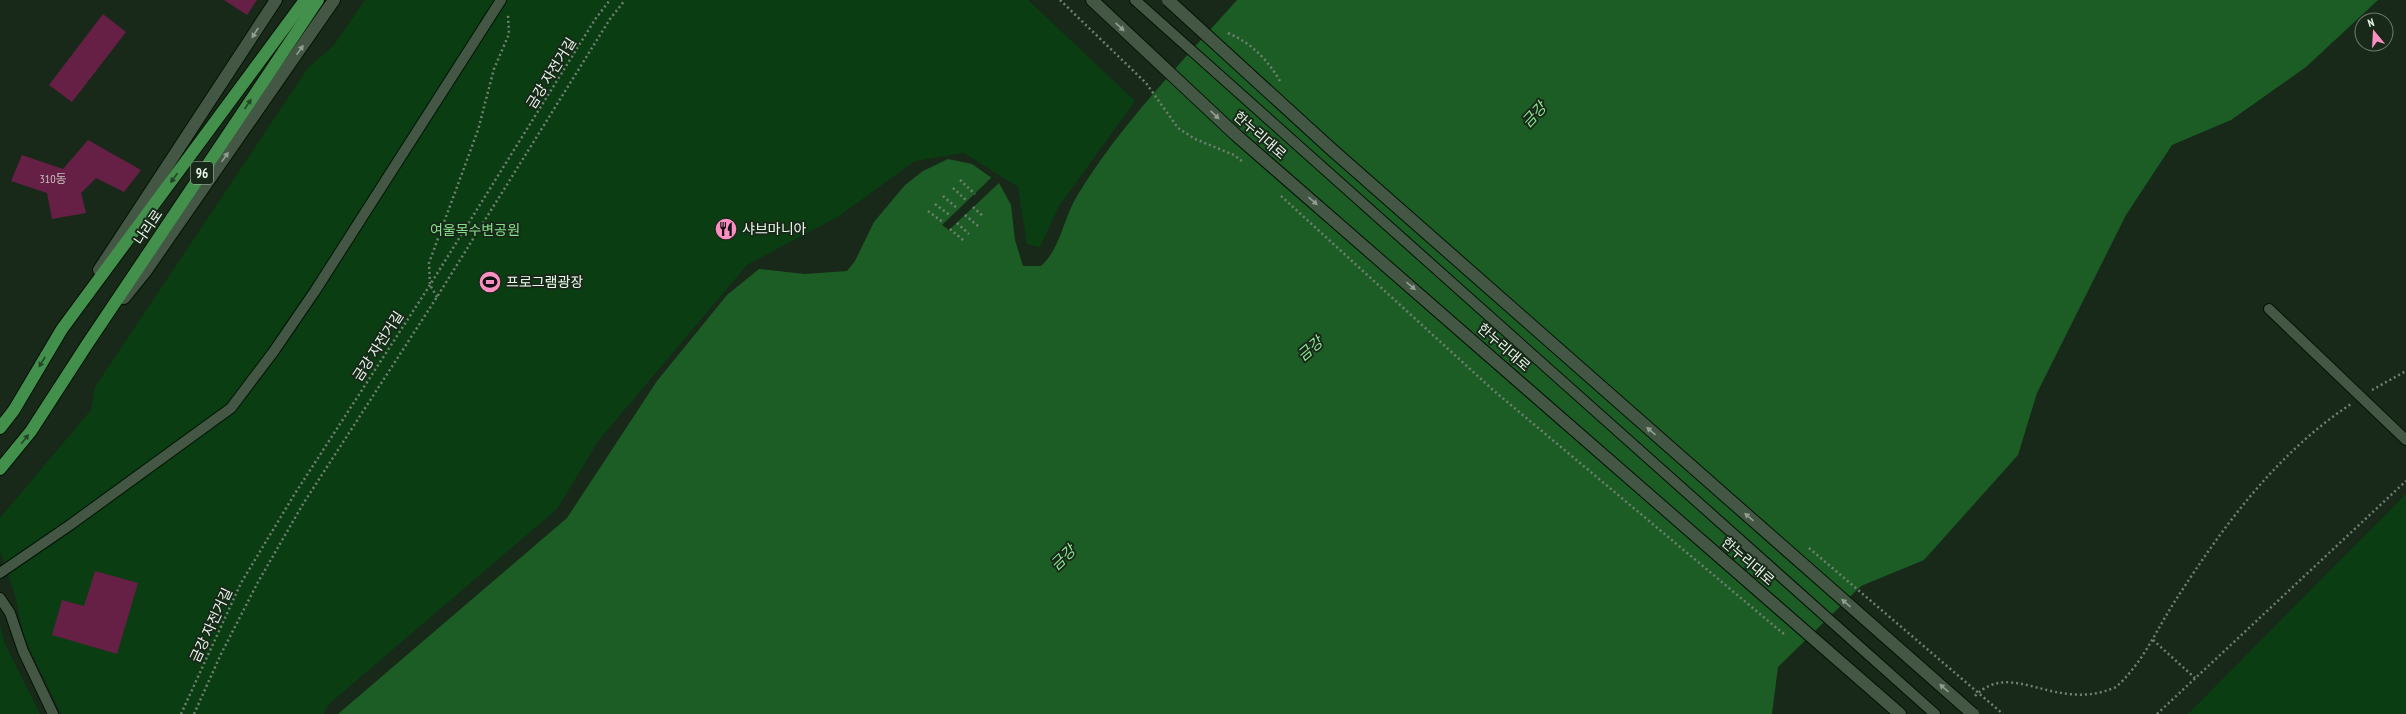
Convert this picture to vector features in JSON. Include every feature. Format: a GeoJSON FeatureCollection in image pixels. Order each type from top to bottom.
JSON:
{"type":"FeatureCollection","features":[{"type":"Feature","properties":{"kind":"main road","name":"나리로"},"geometry":{"type":"LineString","coordinates":[[62,329],[305,0]]}},
{"type":"Feature","properties":{"kind":"main road","name":"나리로"},"geometry":{"type":"LineString","coordinates":[[0,469],[31,431],[86,346],[318,0]]}},
{"type":"Feature","properties":{"kind":"main road","name":"96"},"geometry":{"type":"LineString","coordinates":[[0,428],[14,410],[62,329]]}},
{"type":"Feature","properties":{"kind":"street"},"geometry":{"type":"LineString","coordinates":[[62,329],[276,0]]}},
{"type":"Feature","properties":{"kind":"street"},"geometry":{"type":"LineString","coordinates":[[86,346],[145,272],[334,0]]}},
{"type":"Feature","properties":{"kind":"street","name":"한누리대로"},"geometry":{"type":"LineString","coordinates":[[1092,0],[1236,134],[1900,714]]}},
{"type":"Feature","properties":{"kind":"street"},"geometry":{"type":"LineString","coordinates":[[1168,0],[1348,163],[1973,714]]}},
{"type":"Feature","properties":{"kind":"lane"},"geometry":{"type":"LineString","coordinates":[[0,573],[70,525],[231,408],[274,351],[316,291],[501,0]]}},
{"type":"Feature","properties":{"kind":"lane"},"geometry":{"type":"LineString","coordinates":[[1135,0],[1935,714]]}},
{"type":"Feature","properties":{"kind":"lane"},"geometry":{"type":"LineString","coordinates":[[2269,309],[2359,398],[2406,440]]}},
{"type":"Feature","properties":{"kind":"lane"},"geometry":{"type":"LineString","coordinates":[[0,598],[10,613],[23,651],[53,714]]}},
{"type":"Feature","properties":{"kind":"path","name":"금강 자전거길"},"geometry":{"type":"LineString","coordinates":[[181,714],[241,583],[294,495],[430,285],[596,18],[610,0]]}},
{"type":"Feature","properties":{"kind":"path"},"geometry":{"type":"LineString","coordinates":[[194,714],[227,641],[303,504],[437,297],[610,19],[625,0]]}},
{"type":"Feature","properties":{"kind":"path"},"geometry":{"type":"LineString","coordinates":[[1060,0],[1146,83],[1178,128],[1196,139],[1234,155],[1244,164]]}},
{"type":"Feature","properties":{"kind":"path"},"geometry":{"type":"LineString","coordinates":[[437,297],[430,285],[429,263],[478,130],[494,69],[509,34],[508,13]]}},
{"type":"Feature","properties":{"kind":"path"},"geometry":{"type":"LineString","coordinates":[[960,180],[975,194]]}},
{"type":"Feature","properties":{"kind":"path"},"geometry":{"type":"LineString","coordinates":[[953,188],[967,201]]}},
{"type":"Feature","properties":{"kind":"path"},"geometry":{"type":"LineString","coordinates":[[1279,194],[1493,390],[1787,637]]}},
{"type":"Feature","properties":{"kind":"path"},"geometry":{"type":"LineString","coordinates":[[943,196],[958,209]]}},
{"type":"Feature","properties":{"kind":"path"},"geometry":{"type":"LineString","coordinates":[[935,204],[951,216]]}},
{"type":"Feature","properties":{"kind":"path"},"geometry":{"type":"LineString","coordinates":[[973,207],[984,217]]}},
{"type":"Feature","properties":{"kind":"path"},"geometry":{"type":"LineString","coordinates":[[928,211],[944,224]]}},
{"type":"Feature","properties":{"kind":"path"},"geometry":{"type":"LineString","coordinates":[[965,215],[978,226]]}},
{"type":"Feature","properties":{"kind":"path"},"geometry":{"type":"LineString","coordinates":[[957,223],[969,234]]}},
{"type":"Feature","properties":{"kind":"path"},"geometry":{"type":"LineString","coordinates":[[950,229],[963,240]]}},
{"type":"Feature","properties":{"kind":"path"},"geometry":{"type":"LineString","coordinates":[[2103,696],[2127,675],[2153,640],[2175,600],[2209,548],[2259,485],[2313,434],[2359,398],[2406,371]]}},
{"type":"Feature","properties":{"kind":"path"},"geometry":{"type":"LineString","coordinates":[[2158,714],[2406,482]]}},
{"type":"Feature","properties":{"kind":"path"},"geometry":{"type":"LineString","coordinates":[[2153,640],[2195,678]]}},
{"type":"Feature","properties":{"kind":"path"},"geometry":{"type":"LineString","coordinates":[[1974,697],[1990,686],[1999,684],[2017,689]]}},
{"type":"Feature","properties":{"kind":"green space","name":"여울목수변공원"},"geometry":{"type":"Polygon","coordinates":[[[365,0],[1028,0],[1135,101],[1059,206],[1040,247],[1027,244],[1018,187],[964,153],[915,161],[839,216],[747,265],[599,440],[557,509],[329,704],[323,714],[61,714],[24,637],[15,595],[0,550],[0,518],[91,410],[95,387],[308,68],[334,45],[365,0]]]}},
{"type":"Feature","properties":{"kind":"green space"},"geometry":{"type":"Polygon","coordinates":[[[2406,494],[2406,714],[2188,714],[2406,494]]]}},
{"type":"Feature","properties":{"kind":"green space"},"geometry":{"type":"Polygon","coordinates":[[[0,625],[5,644],[40,714],[0,714],[0,625]]]}},
{"type":"Feature","properties":{"kind":"water","name":"금강"},"geometry":{"type":"Polygon","coordinates":[[[1237,0],[2378,0],[2365,12],[2354,12],[2354,22],[2306,67],[2231,120],[2172,145],[2126,215],[2037,393],[2018,455],[1924,560],[1861,586],[1778,667],[1772,714],[338,714],[567,518],[657,381],[727,295],[759,269],[805,274],[847,271],[855,261],[874,222],[905,185],[923,171],[948,159],[972,164],[999,183],[1011,205],[1015,240],[1023,266],[1041,266],[1053,251],[1072,205],[1094,169],[1132,119],[1237,0]]]}},
{"type":"Feature","properties":{"kind":"pier"},"geometry":{"type":"Polygon","coordinates":[[[992,177],[999,183],[949,230],[942,225],[992,177]]]}},
{"type":"Feature","properties":{"kind":"building"},"geometry":{"type":"Polygon","coordinates":[[[224,0],[257,0],[247,15],[224,0]]]}},
{"type":"Feature","properties":{"kind":"building"},"geometry":{"type":"Polygon","coordinates":[[[103,14],[126,32],[72,102],[49,85],[103,14]]]}},
{"type":"Feature","properties":{"kind":"building"},"geometry":{"type":"Polygon","coordinates":[[[88,140],[141,170],[124,192],[96,178],[81,193],[86,213],[52,219],[47,193],[11,181],[22,155],[63,169],[88,140]]]}},
{"type":"Feature","properties":{"kind":"building"},"geometry":{"type":"Polygon","coordinates":[[[95,571],[138,583],[117,654],[52,635],[62,600],[84,606],[95,571]]]}},
{"type":"Feature","properties":{"kind":"place","name":"샤브마니아"},"geometry":{"type":"Point","coordinates":[726,229]}},
{"type":"Feature","properties":{"kind":"place","name":"프로그램광장"},"geometry":{"type":"Point","coordinates":[490,282]}}]}
